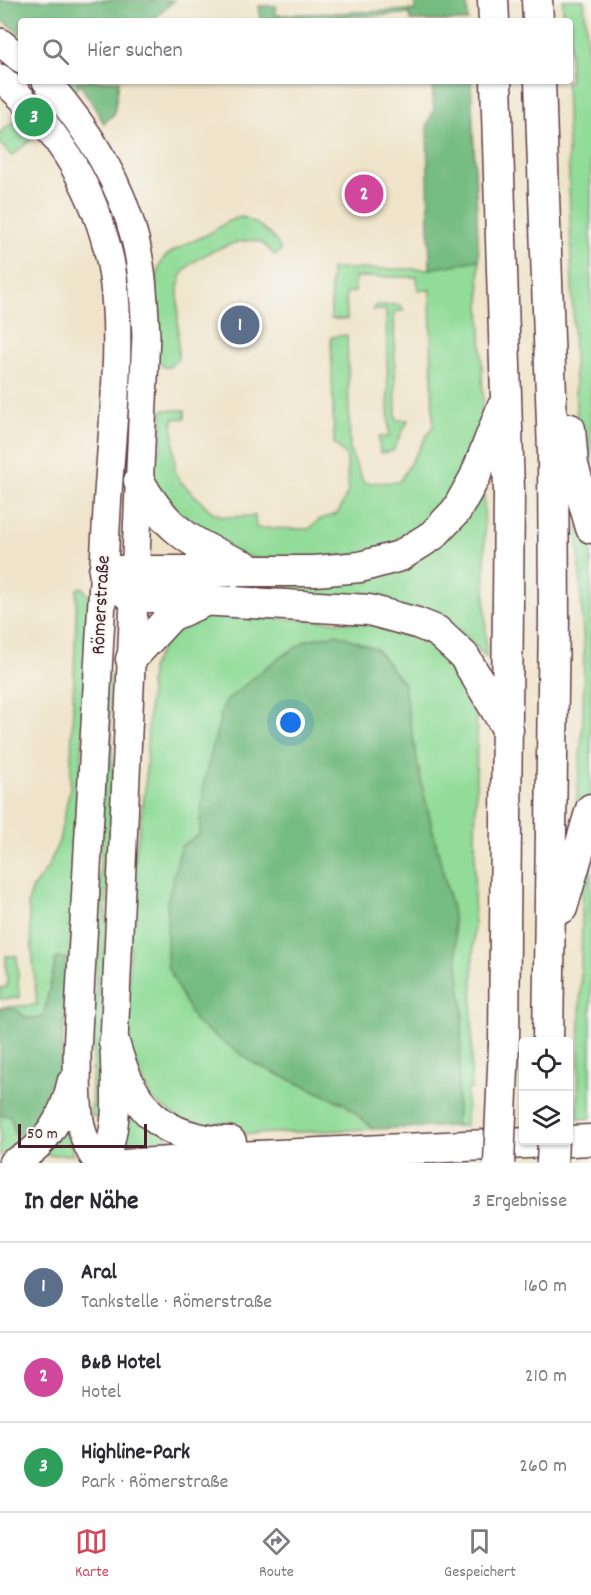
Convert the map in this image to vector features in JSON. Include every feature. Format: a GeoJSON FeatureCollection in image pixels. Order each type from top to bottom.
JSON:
{"type":"FeatureCollection","features":[{"type":"Feature","properties":{"kind":"highway"},"geometry":{"type":"LineString","coordinates":[[493,0],[494,18]]}},
{"type":"Feature","properties":{"kind":"highway"},"geometry":{"type":"LineString","coordinates":[[537,0],[538,18]]}},
{"type":"Feature","properties":{"kind":"highway"},"geometry":{"type":"LineString","coordinates":[[496,84],[509,491],[504,1044],[499,1163]]}},
{"type":"Feature","properties":{"kind":"highway"},"geometry":{"type":"LineString","coordinates":[[540,84],[553,453],[554,617],[548,1037]]}},
{"type":"Feature","properties":{"kind":"highway"},"geometry":{"type":"LineString","coordinates":[[546,249],[561,369],[569,412],[573,465],[591,528]]}},
{"type":"Feature","properties":{"kind":"highway"},"geometry":{"type":"LineString","coordinates":[[556,1037],[562,540],[561,369]]}},
{"type":"Feature","properties":{"kind":"highway"},"geometry":{"type":"LineString","coordinates":[[104,571],[112,583],[124,594],[135,583],[259,572],[360,567],[392,559],[420,546],[446,523],[475,477],[507,396]]}},
{"type":"Feature","properties":{"kind":"highway"},"geometry":{"type":"LineString","coordinates":[[139,481],[157,509],[187,540],[209,552],[259,572]]}},
{"type":"Feature","properties":{"kind":"highway"},"geometry":{"type":"LineString","coordinates":[[135,583],[203,602],[369,610],[437,631],[464,656],[508,730]]}},
{"type":"Feature","properties":{"kind":"highway"},"geometry":{"type":"LineString","coordinates":[[131,659],[171,616],[203,602]]}},
{"type":"Feature","properties":{"kind":"highway"},"geometry":{"type":"LineString","coordinates":[[558,926],[591,809]]}},
{"type":"Feature","properties":{"kind":"highway"},"geometry":{"type":"LineString","coordinates":[[114,1042],[129,1089],[154,1119],[173,1132],[198,1140],[331,1152]]}},
{"type":"Feature","properties":{"kind":"highway"},"geometry":{"type":"LineString","coordinates":[[196,1159],[591,1140]]}},
{"type":"Feature","properties":{"kind":"highway"},"geometry":{"type":"LineString","coordinates":[[544,1145],[542,1163],[591,1161]]}},
{"type":"Feature","properties":{"kind":"highway"},"geometry":{"type":"LineString","coordinates":[[552,1163],[553,1145]]}},
{"type":"Feature","properties":{"kind":"main road"},"geometry":{"type":"LineString","coordinates":[[0,42],[18,57]]}},
{"type":"Feature","properties":{"kind":"main road","name":"Römerstraße"},"geometry":{"type":"LineString","coordinates":[[0,78],[47,124],[81,181],[99,219],[108,249],[116,308],[77,1052],[81,1120],[88,1149],[100,1163],[106,1155],[113,1128],[114,1042],[146,335],[143,285],[135,239],[120,195],[89,136],[71,109],[49,84]]}},
{"type":"Feature","properties":{"kind":"main road"},"geometry":{"type":"LineString","coordinates":[[12,1163],[35,1148],[64,1110],[77,1052]]}},
{"type":"Feature","properties":{"kind":"main road"},"geometry":{"type":"LineString","coordinates":[[129,1163],[196,1159]]}},
{"type":"Feature","properties":{"kind":"green space"},"geometry":{"type":"Polygon","coordinates":[[[0,0],[174,0],[155,18],[18,18],[18,32],[0,19],[0,0]]]}},
{"type":"Feature","properties":{"kind":"green space"},"geometry":{"type":"Polygon","coordinates":[[[415,0],[467,0],[468,18],[411,18],[410,14],[260,18],[259,6],[276,6],[276,15],[415,10],[415,0]]]}},
{"type":"Feature","properties":{"kind":"green space"},"geometry":{"type":"Polygon","coordinates":[[[563,0],[584,0],[591,95],[591,509],[581,465],[575,391],[566,84],[573,84],[573,18],[563,18],[563,0]]]}},
{"type":"Feature","properties":{"kind":"green space"},"geometry":{"type":"Polygon","coordinates":[[[48,84],[80,84],[34,137],[12,156],[0,144],[0,132],[15,121],[48,84]]]}},
{"type":"Feature","properties":{"kind":"green space"},"geometry":{"type":"Polygon","coordinates":[[[78,84],[119,84],[114,114],[104,123],[78,84]]]}},
{"type":"Feature","properties":{"kind":"green space"},"geometry":{"type":"Polygon","coordinates":[[[432,84],[471,84],[479,260],[430,269],[427,126],[434,109],[432,84]]]}},
{"type":"Feature","properties":{"kind":"green space"},"geometry":{"type":"Polygon","coordinates":[[[242,217],[265,230],[275,240],[281,251],[275,255],[260,242],[239,242],[207,254],[190,265],[184,271],[178,289],[178,359],[169,367],[164,367],[155,358],[155,304],[160,264],[165,257],[184,245],[211,233],[227,222],[242,217]]]}},
{"type":"Feature","properties":{"kind":"green space"},"geometry":{"type":"Polygon","coordinates":[[[479,260],[483,404],[479,434],[441,515],[377,554],[260,559],[229,552],[158,496],[151,468],[153,457],[161,448],[162,410],[185,410],[185,418],[173,419],[175,471],[180,481],[212,512],[224,517],[255,516],[256,528],[309,529],[319,520],[338,513],[348,492],[347,457],[334,443],[331,337],[347,335],[350,451],[364,483],[399,482],[433,426],[430,290],[418,290],[417,277],[355,277],[355,292],[346,293],[347,319],[331,319],[331,269],[430,269],[479,260]]]}},
{"type":"Feature","properties":{"kind":"green space"},"geometry":{"type":"Polygon","coordinates":[[[376,305],[400,305],[404,311],[394,312],[396,420],[408,420],[393,451],[380,453],[379,437],[389,437],[386,310],[373,310],[376,305]]]}},
{"type":"Feature","properties":{"kind":"green space"},"geometry":{"type":"Polygon","coordinates":[[[484,487],[486,657],[462,633],[432,616],[191,586],[268,587],[336,582],[484,487]]]}},
{"type":"Feature","properties":{"kind":"green space"},"geometry":{"type":"Polygon","coordinates":[[[577,525],[591,540],[591,795],[576,810],[583,719],[584,649],[577,525]]]}},
{"type":"Feature","properties":{"kind":"green space"},"geometry":{"type":"Polygon","coordinates":[[[82,587],[91,598],[70,959],[56,958],[43,1018],[26,1018],[17,1010],[5,1007],[0,1010],[0,1008],[4,1007],[37,1005],[28,903],[33,887],[47,869],[59,841],[70,788],[77,589],[82,587]]]}},
{"type":"Feature","properties":{"kind":"green space"},"geometry":{"type":"Polygon","coordinates":[[[199,614],[378,624],[446,650],[474,701],[477,729],[471,1090],[467,1090],[466,1126],[456,1126],[463,1012],[452,909],[422,786],[403,683],[204,781],[199,835],[255,1064],[345,1104],[373,1129],[224,1135],[190,1126],[151,1099],[126,1041],[133,868],[145,791],[151,669],[167,637],[199,614]]]}},
{"type":"Feature","properties":{"kind":"green space"},"geometry":{"type":"Polygon","coordinates":[[[337,634],[376,649],[403,683],[422,786],[452,909],[463,1012],[456,1126],[373,1129],[345,1104],[255,1064],[195,1022],[167,966],[167,902],[181,846],[199,835],[204,781],[224,703],[266,667],[307,640],[337,634]]]}},
{"type":"Feature","properties":{"kind":"green space"},"geometry":{"type":"Polygon","coordinates":[[[107,675],[112,675],[110,716],[113,768],[103,983],[103,1118],[91,1116],[107,675]]]}},
{"type":"Feature","properties":{"kind":"green space"},"geometry":{"type":"Polygon","coordinates":[[[591,827],[591,1118],[578,1119],[583,865],[591,827]]]}},
{"type":"Feature","properties":{"kind":"green space"},"geometry":{"type":"Polygon","coordinates":[[[6,956],[17,956],[19,998],[0,999],[0,988],[7,987],[6,956]]]}},
{"type":"Feature","properties":{"kind":"green space"},"geometry":{"type":"Polygon","coordinates":[[[56,958],[70,959],[58,1097],[40,1130],[14,1134],[12,1119],[8,1115],[0,1115],[0,1010],[4,1007],[17,1010],[26,1018],[43,1018],[56,958]]]}},
{"type":"Feature","properties":{"kind":"green space"},"geometry":{"type":"Polygon","coordinates":[[[126,1099],[181,1149],[123,1151],[126,1099]]]}},
{"type":"Feature","properties":{"kind":"green space"},"geometry":{"type":"Polygon","coordinates":[[[0,1115],[9,1115],[14,1126],[40,1130],[10,1153],[0,1156],[0,1115]]]}},
{"type":"Feature","properties":{"kind":"green space"},"geometry":{"type":"Polygon","coordinates":[[[67,1124],[73,1155],[41,1155],[67,1124]]]}},
{"type":"Feature","properties":{"kind":"place","name":"Highline-Park"},"geometry":{"type":"Point","coordinates":[34,117]}},
{"type":"Feature","properties":{"kind":"place","name":"B&B Hotel"},"geometry":{"type":"Point","coordinates":[364,194]}},
{"type":"Feature","properties":{"kind":"place","name":"Aral"},"geometry":{"type":"Point","coordinates":[240,325]}}]}
